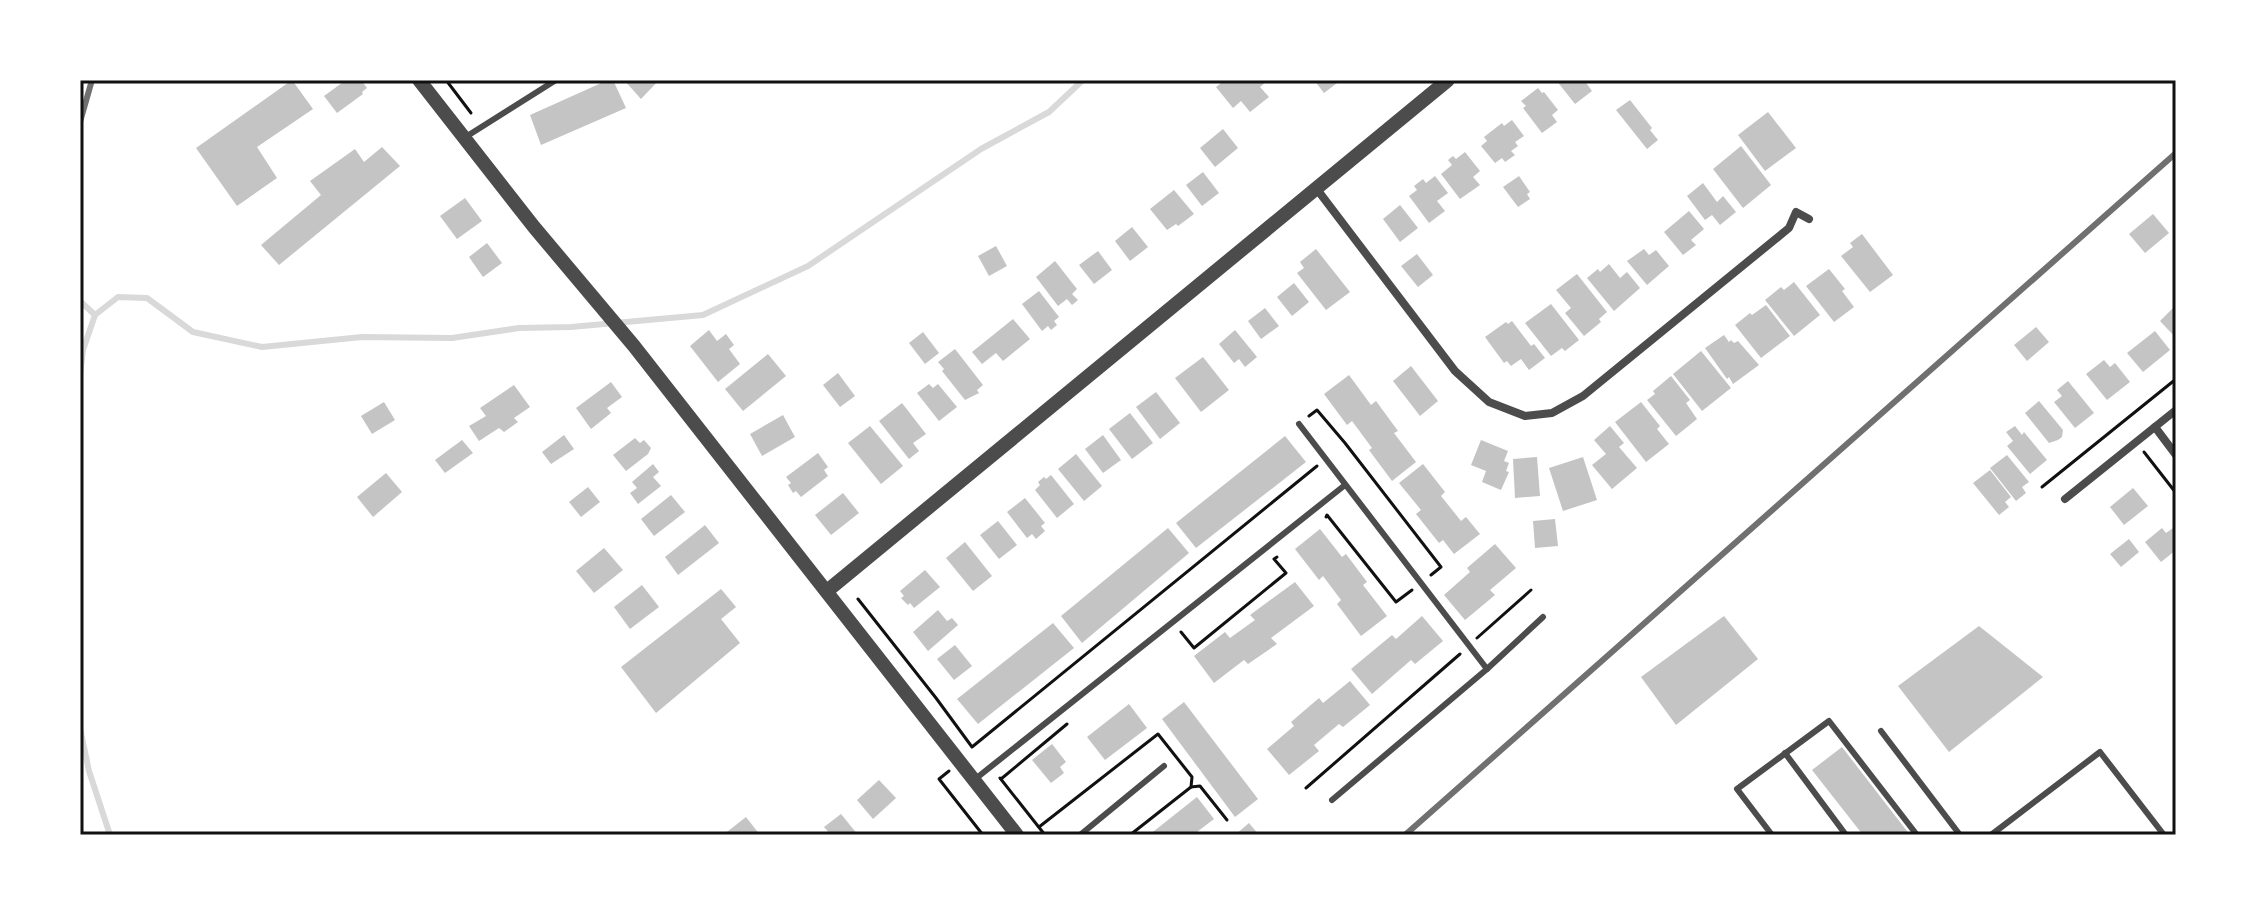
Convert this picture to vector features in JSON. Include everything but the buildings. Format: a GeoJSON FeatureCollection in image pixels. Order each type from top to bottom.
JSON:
{"type":"FeatureCollection","features":[{"type":"Feature","properties":{"kind":"street"},"geometry":{"type":"LineString","coordinates":[[419,80],[595,302],[634,346],[1017,835]]}},
{"type":"Feature","properties":{"kind":"street"},"geometry":{"type":"LineString","coordinates":[[827,591],[1448,80]]}},
{"type":"Feature","properties":{"kind":"street"},"geometry":{"type":"LineString","coordinates":[[1316,188],[1455,371],[1489,402],[1525,416],[1552,413],[1583,396],[1789,228],[1796,212],[1809,219]]}},
{"type":"Feature","properties":{"kind":"street"},"geometry":{"type":"LineString","coordinates":[[2065,499],[2176,410]]}},
{"type":"Feature","properties":{"kind":"street"},"geometry":{"type":"LineString","coordinates":[[2155,427],[2176,455]]}},
{"type":"Feature","properties":{"kind":"lane"},"geometry":{"type":"LineString","coordinates":[[464,138],[556,80]]}},
{"type":"Feature","properties":{"kind":"lane"},"geometry":{"type":"LineString","coordinates":[[1299,424],[1487,669]]}},
{"type":"Feature","properties":{"kind":"lane"},"geometry":{"type":"LineString","coordinates":[[974,780],[1345,485]]}},
{"type":"Feature","properties":{"kind":"lane"},"geometry":{"type":"LineString","coordinates":[[1332,800],[1487,669],[1543,617]]}},
{"type":"Feature","properties":{"kind":"lane"},"geometry":{"type":"LineString","coordinates":[[1772,835],[1737,789],[1829,721],[1917,835]]}},
{"type":"Feature","properties":{"kind":"lane"},"geometry":{"type":"LineString","coordinates":[[1881,731],[1960,835]]}},
{"type":"Feature","properties":{"kind":"lane"},"geometry":{"type":"LineString","coordinates":[[1991,835],[2100,752],[2164,835]]}},
{"type":"Feature","properties":{"kind":"lane"},"geometry":{"type":"LineString","coordinates":[[1785,753],[1846,835]]}},
{"type":"Feature","properties":{"kind":"lane"},"geometry":{"type":"LineString","coordinates":[[1080,835],[1164,766]]}},
{"type":"Feature","properties":{"kind":"path"},"geometry":{"type":"LineString","coordinates":[[446,80],[471,113]]}},
{"type":"Feature","properties":{"kind":"path"},"geometry":{"type":"LineString","coordinates":[[2042,487],[2176,379]]}},
{"type":"Feature","properties":{"kind":"path"},"geometry":{"type":"LineString","coordinates":[[1299,424],[1317,410],[1441,567],[1396,602],[1327,515],[1317,524]]}},
{"type":"Feature","properties":{"kind":"path"},"geometry":{"type":"LineString","coordinates":[[2136,442],[2176,493]]}},
{"type":"Feature","properties":{"kind":"path"},"geometry":{"type":"LineString","coordinates":[[858,599],[972,747],[1326,459]]}},
{"type":"Feature","properties":{"kind":"path"},"geometry":{"type":"LineString","coordinates":[[1181,631],[1194,648],[1286,573],[1274,559],[1285,550]]}},
{"type":"Feature","properties":{"kind":"path"},"geometry":{"type":"LineString","coordinates":[[1306,788],[1531,590]]}},
{"type":"Feature","properties":{"kind":"path"},"geometry":{"type":"LineString","coordinates":[[990,767],[1045,835]]}},
{"type":"Feature","properties":{"kind":"path"},"geometry":{"type":"LineString","coordinates":[[1191,787],[1200,786],[1227,820]]}},
{"type":"Feature","properties":{"kind":"waterway"},"geometry":{"type":"LineString","coordinates":[[80,375],[83,350],[95,315],[118,297],[147,298],[193,332],[262,347],[362,337],[452,338],[519,328],[571,327],[703,315],[808,266],[981,149],[1049,112],[1083,80]]}},
{"type":"Feature","properties":{"kind":"waterway"},"geometry":{"type":"LineString","coordinates":[[80,301],[95,315]]}},
{"type":"Feature","properties":{"kind":"waterway"},"geometry":{"type":"LineString","coordinates":[[80,728],[89,771],[110,835]]}},
{"type":"Feature","properties":{"kind":"railway"},"geometry":{"type":"LineString","coordinates":[[80,122],[92,80]]}},
{"type":"Feature","properties":{"kind":"railway"},"geometry":{"type":"LineString","coordinates":[[1405,835],[2176,153]]}}]}
